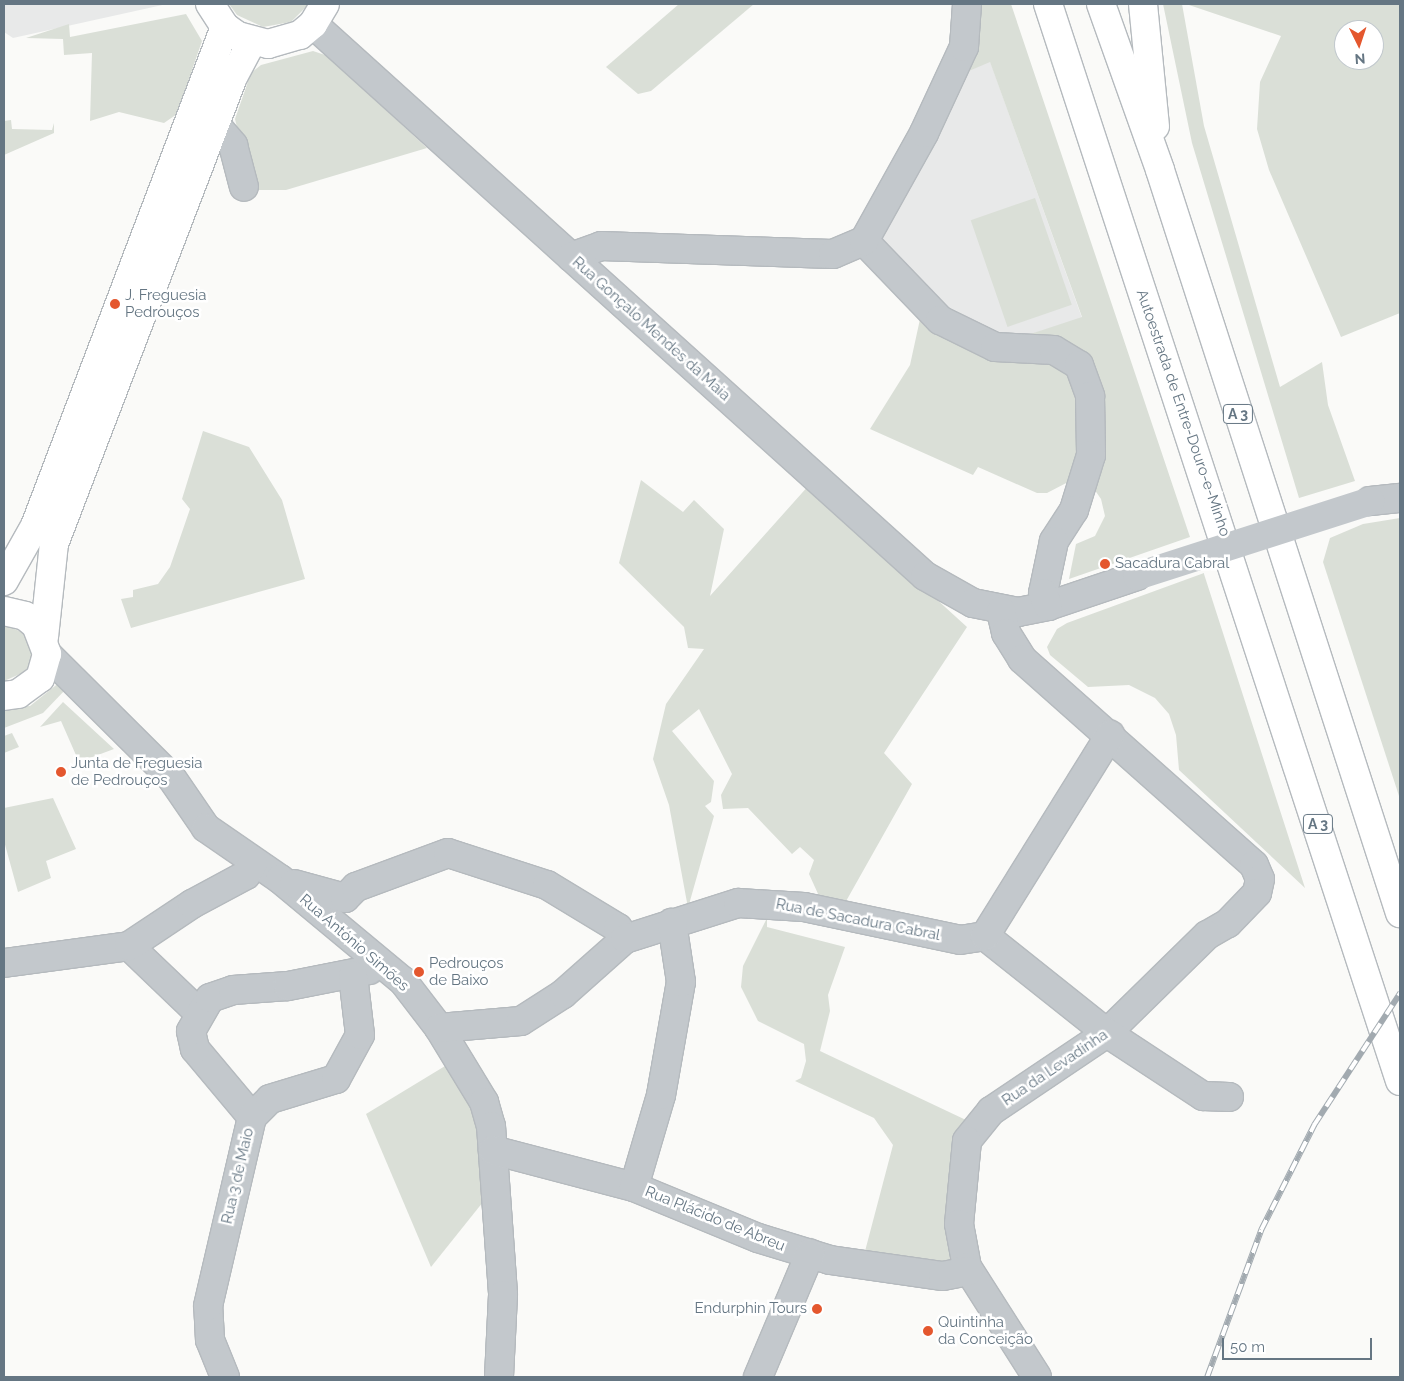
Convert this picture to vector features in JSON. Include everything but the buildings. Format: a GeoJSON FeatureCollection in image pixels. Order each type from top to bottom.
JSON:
{"type":"FeatureCollection","features":[{"type":"Feature","properties":{"kind":"main road"},"geometry":{"type":"LineString","coordinates":[[210,4],[225,27],[252,42],[285,41],[319,14]]}},
{"type":"Feature","properties":{"kind":"main road","name":"Autoestrada de Entre-Douro-e-Minho"},"geometry":{"type":"LineString","coordinates":[[1048,4],[1400,1081]]}},
{"type":"Feature","properties":{"kind":"main road","name":"A 3"},"geometry":{"type":"LineString","coordinates":[[1101,4],[1160,170],[1400,913]]}},
{"type":"Feature","properties":{"kind":"main road"},"geometry":{"type":"LineString","coordinates":[[1143,4],[1160,170]]}},
{"type":"Feature","properties":{"kind":"main road"},"geometry":{"type":"LineString","coordinates":[[4,581],[35,526],[225,27]]}},
{"type":"Feature","properties":{"kind":"main road"},"geometry":{"type":"LineString","coordinates":[[4,696],[18,694],[35,683],[45,645],[54,544],[215,124],[252,42]]}},
{"type":"Feature","properties":{"kind":"main road"},"geometry":{"type":"LineString","coordinates":[[4,611],[25,616],[45,645]]}},
{"type":"Feature","properties":{"kind":"street"},"geometry":{"type":"LineString","coordinates":[[571,257],[601,246],[833,254],[864,240],[924,134],[964,47],[967,4]]}},
{"type":"Feature","properties":{"kind":"street","name":"Rua Gonçalo Mendes da Maia"},"geometry":{"type":"LineString","coordinates":[[319,14],[571,257],[926,576],[973,603],[1001,611],[1048,606],[1370,501],[1400,498]]}},
{"type":"Feature","properties":{"kind":"street"},"geometry":{"type":"LineString","coordinates":[[215,124],[233,145],[244,187]]}},
{"type":"Feature","properties":{"kind":"street"},"geometry":{"type":"LineString","coordinates":[[864,240],[940,320],[995,347],[1054,350],[1079,365],[1090,396],[1092,455],[1074,510],[1054,541],[1043,593],[1048,606]]}},
{"type":"Feature","properties":{"kind":"street"},"geometry":{"type":"LineString","coordinates":[[1001,611],[1006,633],[1022,659],[1110,735],[985,936],[1107,1034],[1203,1096],[1229,1097]]}},
{"type":"Feature","properties":{"kind":"street","name":"Rua António Simões"},"geometry":{"type":"LineString","coordinates":[[45,645],[171,777],[206,828],[253,863],[280,879],[402,982],[439,1028],[484,1102],[493,1150],[504,1295],[499,1377]]}},
{"type":"Feature","properties":{"kind":"street","name":"Rua da Levadinha"},"geometry":{"type":"LineString","coordinates":[[1037,1377],[998,1310],[969,1271],[959,1224],[964,1153],[974,1129],[991,1111],[1107,1034],[1207,935],[1228,923],[1257,892],[1260,879],[1254,865],[1110,735]]}},
{"type":"Feature","properties":{"kind":"street"},"geometry":{"type":"LineString","coordinates":[[280,879],[345,898],[356,887],[448,853],[547,885],[618,928],[625,939]]}},
{"type":"Feature","properties":{"kind":"street"},"geometry":{"type":"LineString","coordinates":[[4,963],[129,946],[192,904],[246,876],[253,863]]}},
{"type":"Feature","properties":{"kind":"street","name":"Rua de Sacadura Cabral"},"geometry":{"type":"LineString","coordinates":[[439,1028],[521,1022],[564,994],[625,939],[716,908],[759,903],[804,907],[960,940],[985,936]]}},
{"type":"Feature","properties":{"kind":"street"},"geometry":{"type":"LineString","coordinates":[[634,1187],[661,1095],[680,991],[680,957],[672,924]]}},
{"type":"Feature","properties":{"kind":"street"},"geometry":{"type":"LineString","coordinates":[[129,946],[198,1012]]}},
{"type":"Feature","properties":{"kind":"street"},"geometry":{"type":"LineString","coordinates":[[252,1117],[195,1049],[192,1031],[198,1012],[210,998],[233,990],[353,975],[379,964]]}},
{"type":"Feature","properties":{"kind":"street","name":"Rua 3 de Maio"},"geometry":{"type":"LineString","coordinates":[[225,1377],[210,1340],[208,1306],[252,1117],[270,1099],[336,1079],[360,1035],[353,975]]}},
{"type":"Feature","properties":{"kind":"street","name":"Rua Plácido de Abreu"},"geometry":{"type":"LineString","coordinates":[[493,1150],[634,1187],[758,1238],[810,1254],[943,1276],[969,1271]]}},
{"type":"Feature","properties":{"kind":"street"},"geometry":{"type":"LineString","coordinates":[[758,1377],[810,1254]]}},
{"type":"Feature","properties":{"kind":"shaded area"},"geometry":{"type":"Polygon","coordinates":[[[4,4],[167,4],[13,38],[4,32],[4,4]]]}},
{"type":"Feature","properties":{"kind":"shaded area"},"geometry":{"type":"Polygon","coordinates":[[[229,4],[309,4],[291,22],[263,27],[237,15],[229,4]]]}},
{"type":"Feature","properties":{"kind":"shaded area"},"geometry":{"type":"Polygon","coordinates":[[[679,4],[754,4],[651,91],[638,94],[606,67],[679,4]]]}},
{"type":"Feature","properties":{"kind":"shaded area"},"geometry":{"type":"Polygon","coordinates":[[[978,4],[1011,4],[1190,537],[1069,579],[1076,544],[1095,536],[1105,516],[1101,499],[1092,486],[1087,371],[997,345],[1082,317],[990,62],[962,74],[977,53],[978,4]]]}},
{"type":"Feature","properties":{"kind":"shaded area"},"geometry":{"type":"Polygon","coordinates":[[[1163,4],[1182,4],[1204,126],[1280,387],[1322,362],[1328,405],[1355,481],[1299,498],[1192,143],[1163,4]]]}},
{"type":"Feature","properties":{"kind":"shaded area"},"geometry":{"type":"Polygon","coordinates":[[[1186,4],[1400,4],[1400,313],[1341,337],[1269,170],[1257,129],[1260,82],[1281,36],[1186,4]]]}},
{"type":"Feature","properties":{"kind":"shaded area"},"geometry":{"type":"Polygon","coordinates":[[[186,14],[202,41],[177,114],[164,123],[119,112],[90,121],[92,53],[64,55],[63,39],[26,38],[69,24],[70,37],[186,14]]]}},
{"type":"Feature","properties":{"kind":"shaded area"},"geometry":{"type":"Polygon","coordinates":[[[313,51],[328,56],[427,148],[286,190],[252,190],[235,119],[251,73],[261,65],[313,51]]]}},
{"type":"Feature","properties":{"kind":"shaded area"},"geometry":{"type":"Polygon","coordinates":[[[990,61],[1082,318],[997,345],[952,322],[881,242],[962,74],[990,61]]]}},
{"type":"Feature","properties":{"kind":"shaded area"},"geometry":{"type":"Polygon","coordinates":[[[11,120],[12,129],[52,130],[54,123],[54,133],[4,155],[4,121],[11,120]]]}},
{"type":"Feature","properties":{"kind":"shaded area"},"geometry":{"type":"Polygon","coordinates":[[[1035,198],[1072,305],[1007,327],[971,220],[1035,198]]]}},
{"type":"Feature","properties":{"kind":"shaded area"},"geometry":{"type":"Polygon","coordinates":[[[922,310],[1073,368],[1087,430],[1072,480],[1047,493],[1037,493],[978,467],[973,475],[870,429],[910,365],[922,310]]]}},
{"type":"Feature","properties":{"kind":"shaded area"},"geometry":{"type":"Polygon","coordinates":[[[203,431],[249,447],[282,500],[305,579],[131,628],[121,599],[133,597],[133,590],[158,584],[170,567],[190,509],[182,499],[203,431]]]}},
{"type":"Feature","properties":{"kind":"shaded area"},"geometry":{"type":"Polygon","coordinates":[[[641,480],[683,512],[694,500],[724,529],[710,596],[810,484],[967,627],[884,753],[912,784],[845,903],[819,896],[809,874],[814,860],[800,847],[792,854],[748,808],[723,809],[721,795],[732,774],[699,709],[672,731],[714,781],[711,802],[705,806],[714,816],[688,908],[669,805],[653,759],[666,704],[704,649],[688,648],[684,627],[619,563],[641,480]]]}},
{"type":"Feature","properties":{"kind":"shaded area"},"geometry":{"type":"Polygon","coordinates":[[[1400,518],[1400,799],[1323,562],[1330,538],[1363,524],[1400,518]]]}},
{"type":"Feature","properties":{"kind":"shaded area"},"geometry":{"type":"Polygon","coordinates":[[[1204,573],[1305,888],[1179,770],[1176,735],[1169,714],[1155,698],[1129,685],[1088,687],[1050,655],[1047,647],[1057,629],[1067,623],[1204,573]]]}},
{"type":"Feature","properties":{"kind":"shaded area"},"geometry":{"type":"Polygon","coordinates":[[[4,624],[28,635],[34,653],[27,671],[4,681],[4,624]]]}},
{"type":"Feature","properties":{"kind":"shaded area"},"geometry":{"type":"Polygon","coordinates":[[[60,682],[66,689],[43,713],[4,728],[4,708],[30,706],[60,682]]]}},
{"type":"Feature","properties":{"kind":"shaded area"},"geometry":{"type":"Polygon","coordinates":[[[63,702],[114,749],[79,762],[61,721],[40,727],[63,702]]]}},
{"type":"Feature","properties":{"kind":"shaded area"},"geometry":{"type":"Polygon","coordinates":[[[12,733],[19,747],[4,753],[4,736],[12,733]]]}},
{"type":"Feature","properties":{"kind":"shaded area"},"geometry":{"type":"Polygon","coordinates":[[[53,798],[76,849],[46,861],[51,878],[18,892],[4,841],[4,808],[53,798]]]}},
{"type":"Feature","properties":{"kind":"shaded area"},"geometry":{"type":"Polygon","coordinates":[[[767,918],[767,927],[845,947],[828,995],[830,1011],[820,1051],[966,1120],[955,1145],[955,1260],[949,1268],[864,1255],[893,1145],[874,1118],[795,1081],[801,1078],[806,1061],[804,1044],[758,1021],[741,987],[743,966],[767,918]]]}},
{"type":"Feature","properties":{"kind":"shaded area"},"geometry":{"type":"Polygon","coordinates":[[[450,1063],[479,1117],[483,1202],[431,1267],[366,1114],[450,1063]]]}},
{"type":"Feature","properties":{"kind":"railway"},"geometry":{"type":"LineString","coordinates":[[1207,1377],[1261,1230],[1314,1125],[1400,993]]}},
{"type":"Feature","properties":{"kind":"place","name":"J. Freguesia Pedrouços"},"geometry":{"type":"Point","coordinates":[115,304]}},
{"type":"Feature","properties":{"kind":"place","name":"Sacadura Cabral"},"geometry":{"type":"Point","coordinates":[1105,564]}},
{"type":"Feature","properties":{"kind":"place","name":"Junta de Freguesia de Pedrouços"},"geometry":{"type":"Point","coordinates":[61,772]}},
{"type":"Feature","properties":{"kind":"place","name":"Pedrouços de Baixo"},"geometry":{"type":"Point","coordinates":[419,972]}},
{"type":"Feature","properties":{"kind":"place","name":"Endurphin Tours"},"geometry":{"type":"Point","coordinates":[817,1309]}},
{"type":"Feature","properties":{"kind":"place","name":"Quintinha da Conceição"},"geometry":{"type":"Point","coordinates":[928,1331]}}]}
